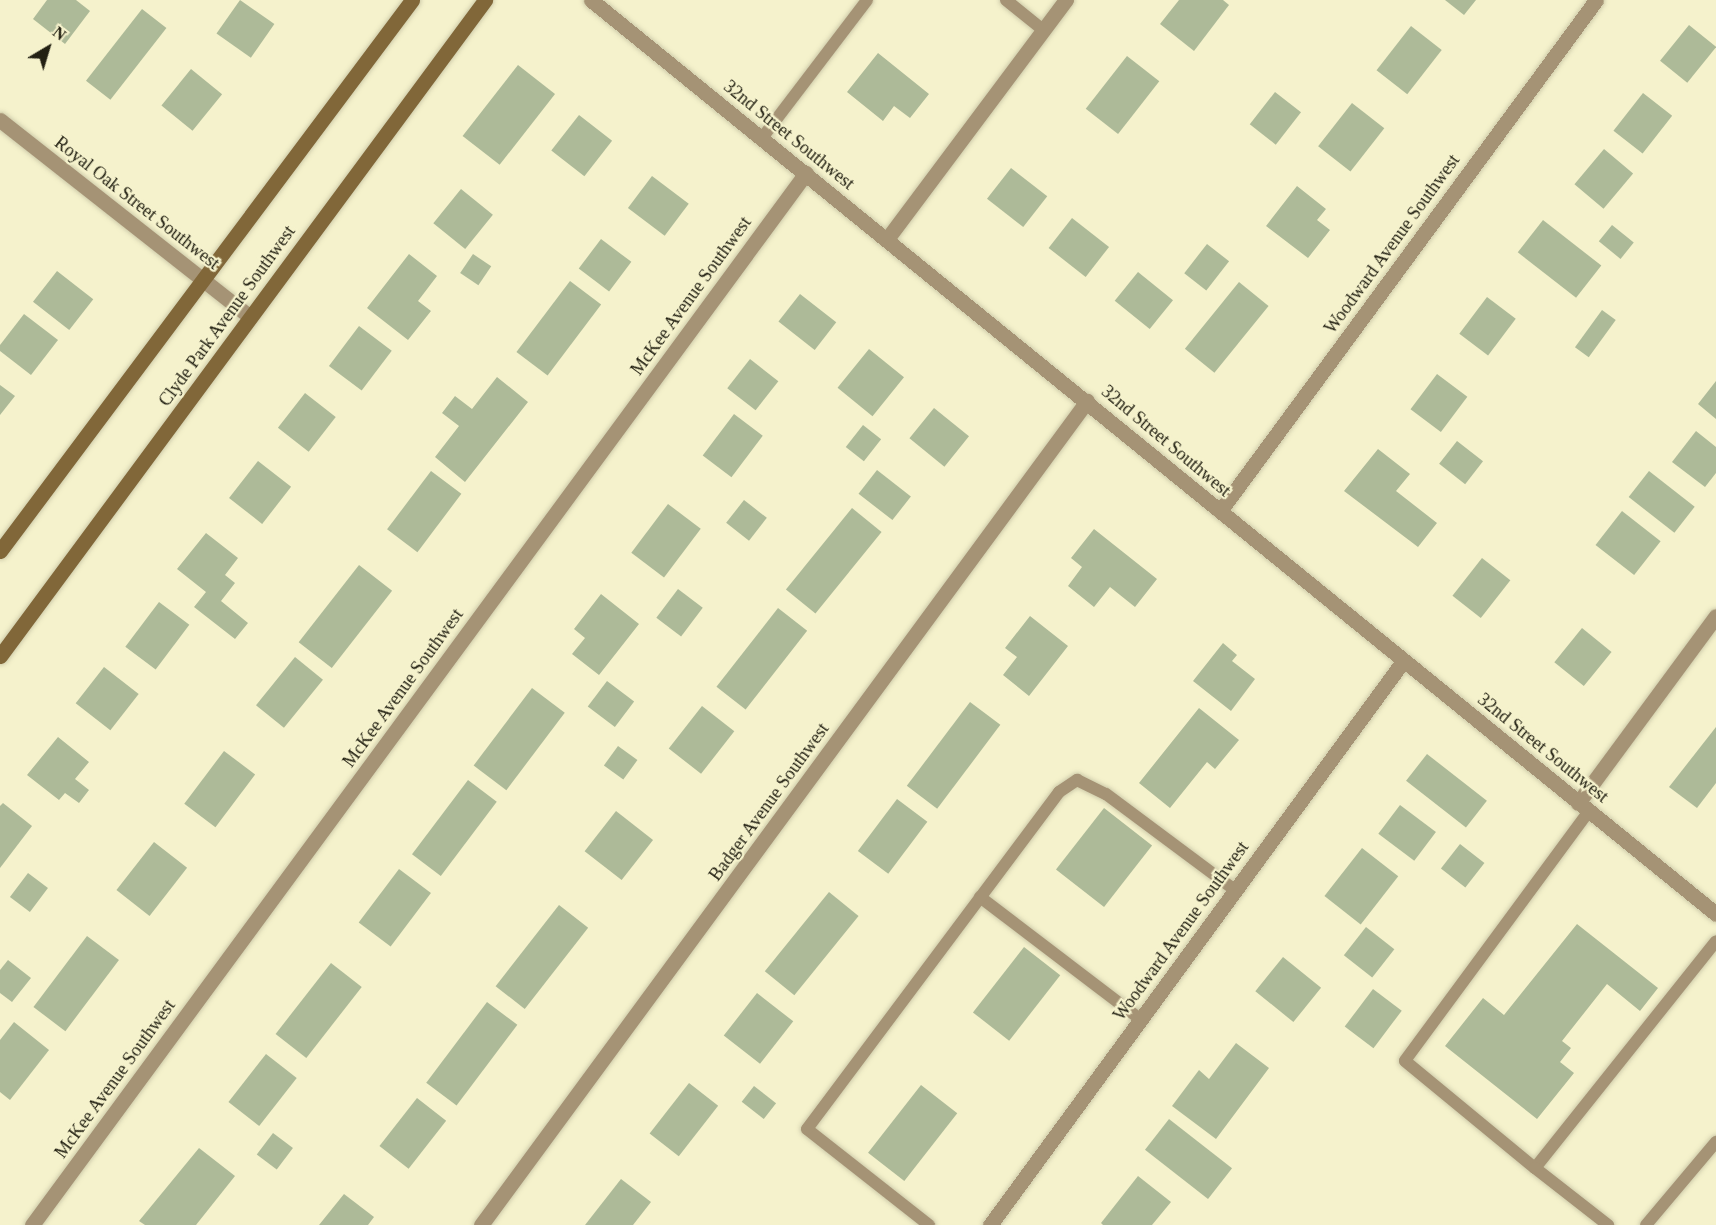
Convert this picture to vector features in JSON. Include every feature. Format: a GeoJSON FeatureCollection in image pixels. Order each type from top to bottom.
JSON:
{"type":"FeatureCollection","features":[{"type":"Feature","properties":{"kind":"main road"},"geometry":{"type":"LineString","coordinates":[[0,551],[412,0]]}},
{"type":"Feature","properties":{"kind":"main road","name":"Clyde Park Avenue Southwest"},"geometry":{"type":"LineString","coordinates":[[0,656],[485,0]]}},
{"type":"Feature","properties":{"kind":"street","name":"32nd Street Southwest"},"geometry":{"type":"LineString","coordinates":[[591,0],[1716,914]]}},
{"type":"Feature","properties":{"kind":"street"},"geometry":{"type":"LineString","coordinates":[[886,238],[1066,0]]}},
{"type":"Feature","properties":{"kind":"street","name":"Woodward Avenue Southwest"},"geometry":{"type":"LineString","coordinates":[[1220,511],[1596,0]]}},
{"type":"Feature","properties":{"kind":"street","name":"Royal Oak Street Southwest"},"geometry":{"type":"LineString","coordinates":[[0,120],[250,317]]}},
{"type":"Feature","properties":{"kind":"street","name":"McKee Avenue Southwest"},"geometry":{"type":"LineString","coordinates":[[32,1225],[806,173]]}},
{"type":"Feature","properties":{"kind":"street","name":"Badger Avenue Southwest"},"geometry":{"type":"LineString","coordinates":[[481,1225],[1087,401]]}},
{"type":"Feature","properties":{"kind":"street"},"geometry":{"type":"LineString","coordinates":[[1583,807],[1716,616]]}},
{"type":"Feature","properties":{"kind":"street","name":"Woodward Avenue Southwest"},"geometry":{"type":"LineString","coordinates":[[990,1225],[1404,660]]}},
{"type":"Feature","properties":{"kind":"lane"},"geometry":{"type":"LineString","coordinates":[[762,138],[867,0]]}},
{"type":"Feature","properties":{"kind":"lane"},"geometry":{"type":"LineString","coordinates":[[1006,0],[1043,30]]}},
{"type":"Feature","properties":{"kind":"lane"},"geometry":{"type":"LineString","coordinates":[[929,1225],[807,1129],[1059,792],[1077,780],[1106,794],[1235,890]]}},
{"type":"Feature","properties":{"kind":"lane"},"geometry":{"type":"LineString","coordinates":[[1583,807],[1405,1061],[1608,1225]]}},
{"type":"Feature","properties":{"kind":"lane"},"geometry":{"type":"LineString","coordinates":[[980,897],[1140,1020]]}},
{"type":"Feature","properties":{"kind":"lane"},"geometry":{"type":"LineString","coordinates":[[1535,1168],[1716,941]]}},
{"type":"Feature","properties":{"kind":"lane"},"geometry":{"type":"LineString","coordinates":[[1646,1225],[1716,1142]]}},
{"type":"Feature","properties":{"kind":"building"},"geometry":{"type":"Polygon","coordinates":[[[47,0],[76,0],[90,11],[65,44],[33,19],[47,0]]]}},
{"type":"Feature","properties":{"kind":"building"},"geometry":{"type":"Polygon","coordinates":[[[240,0],[274,24],[251,58],[216,34],[240,0]]]}},
{"type":"Feature","properties":{"kind":"building"},"geometry":{"type":"Polygon","coordinates":[[[1179,0],[1223,0],[1229,5],[1194,51],[1160,24],[1179,0]]]}},
{"type":"Feature","properties":{"kind":"building"},"geometry":{"type":"Polygon","coordinates":[[[1445,0],[1476,0],[1464,15],[1445,0]]]}},
{"type":"Feature","properties":{"kind":"building"},"geometry":{"type":"Polygon","coordinates":[[[142,9],[166,28],[110,100],[86,81],[142,9]]]}},
{"type":"Feature","properties":{"kind":"building"},"geometry":{"type":"Polygon","coordinates":[[[1689,25],[1716,47],[1687,83],[1660,61],[1689,25]]]}},
{"type":"Feature","properties":{"kind":"building"},"geometry":{"type":"Polygon","coordinates":[[[1411,26],[1442,50],[1407,94],[1377,70],[1411,26]]]}},
{"type":"Feature","properties":{"kind":"building"},"geometry":{"type":"Polygon","coordinates":[[[878,53],[929,94],[910,118],[894,106],[883,121],[847,92],[878,53]]]}},
{"type":"Feature","properties":{"kind":"building"},"geometry":{"type":"Polygon","coordinates":[[[1127,56],[1159,81],[1118,134],[1086,109],[1127,56]]]}},
{"type":"Feature","properties":{"kind":"building"},"geometry":{"type":"Polygon","coordinates":[[[518,65],[555,94],[500,165],[463,136],[518,65]]]}},
{"type":"Feature","properties":{"kind":"building"},"geometry":{"type":"Polygon","coordinates":[[[191,69],[222,94],[193,131],[161,106],[191,69]]]}},
{"type":"Feature","properties":{"kind":"building"},"geometry":{"type":"Polygon","coordinates":[[[1275,92],[1301,112],[1276,145],[1250,124],[1275,92]]]}},
{"type":"Feature","properties":{"kind":"building"},"geometry":{"type":"Polygon","coordinates":[[[1643,93],[1672,116],[1643,154],[1613,131],[1643,93]]]}},
{"type":"Feature","properties":{"kind":"building"},"geometry":{"type":"Polygon","coordinates":[[[1352,103],[1384,128],[1350,172],[1318,146],[1352,103]]]}},
{"type":"Feature","properties":{"kind":"building"},"geometry":{"type":"Polygon","coordinates":[[[579,115],[612,141],[584,176],[551,150],[579,115]]]}},
{"type":"Feature","properties":{"kind":"building"},"geometry":{"type":"Polygon","coordinates":[[[1604,149],[1633,173],[1604,209],[1574,184],[1604,149]]]}},
{"type":"Feature","properties":{"kind":"building"},"geometry":{"type":"Polygon","coordinates":[[[1011,168],[1047,196],[1023,227],[987,199],[1011,168]]]}},
{"type":"Feature","properties":{"kind":"building"},"geometry":{"type":"Polygon","coordinates":[[[652,176],[689,204],[665,236],[628,208],[652,176]]]}},
{"type":"Feature","properties":{"kind":"building"},"geometry":{"type":"Polygon","coordinates":[[[1297,186],[1326,209],[1317,220],[1330,230],[1308,258],[1266,226],[1297,186]]]}},
{"type":"Feature","properties":{"kind":"building"},"geometry":{"type":"Polygon","coordinates":[[[461,189],[493,215],[465,249],[433,223],[461,189]]]}},
{"type":"Feature","properties":{"kind":"building"},"geometry":{"type":"Polygon","coordinates":[[[1072,218],[1109,247],[1086,277],[1049,248],[1072,218]]]}},
{"type":"Feature","properties":{"kind":"building"},"geometry":{"type":"Polygon","coordinates":[[[1543,220],[1601,266],[1576,298],[1518,252],[1543,220]]]}},
{"type":"Feature","properties":{"kind":"building"},"geometry":{"type":"Polygon","coordinates":[[[1612,225],[1634,243],[1621,259],[1599,241],[1612,225]]]}},
{"type":"Feature","properties":{"kind":"building"},"geometry":{"type":"Polygon","coordinates":[[[601,239],[631,262],[609,291],[579,269],[601,239]]]}},
{"type":"Feature","properties":{"kind":"building"},"geometry":{"type":"Polygon","coordinates":[[[1207,244],[1229,261],[1206,290],[1184,273],[1207,244]]]}},
{"type":"Feature","properties":{"kind":"building"},"geometry":{"type":"Polygon","coordinates":[[[409,254],[437,276],[418,301],[431,311],[408,340],[367,308],[409,254]]]}},
{"type":"Feature","properties":{"kind":"building"},"geometry":{"type":"Polygon","coordinates":[[[473,254],[491,266],[478,285],[460,273],[473,254]]]}},
{"type":"Feature","properties":{"kind":"building"},"geometry":{"type":"Polygon","coordinates":[[[57,271],[93,299],[69,330],[33,302],[57,271]]]}},
{"type":"Feature","properties":{"kind":"building"},"geometry":{"type":"Polygon","coordinates":[[[1138,272],[1173,300],[1150,329],[1115,301],[1138,272]]]}},
{"type":"Feature","properties":{"kind":"building"},"geometry":{"type":"Polygon","coordinates":[[[570,281],[601,304],[548,376],[516,352],[570,281]]]}},
{"type":"Feature","properties":{"kind":"building"},"geometry":{"type":"Polygon","coordinates":[[[1239,282],[1269,306],[1214,373],[1185,349],[1239,282]]]}},
{"type":"Feature","properties":{"kind":"building"},"geometry":{"type":"Polygon","coordinates":[[[800,294],[836,322],[815,350],[778,322],[800,294]]]}},
{"type":"Feature","properties":{"kind":"building"},"geometry":{"type":"Polygon","coordinates":[[[1487,297],[1516,319],[1488,355],[1459,334],[1487,297]]]}},
{"type":"Feature","properties":{"kind":"building"},"geometry":{"type":"Polygon","coordinates":[[[1602,310],[1616,320],[1589,357],[1575,347],[1602,310]]]}},
{"type":"Feature","properties":{"kind":"building"},"geometry":{"type":"Polygon","coordinates":[[[24,314],[58,340],[31,375],[0,351],[0,345],[24,314]]]}},
{"type":"Feature","properties":{"kind":"building"},"geometry":{"type":"Polygon","coordinates":[[[359,326],[392,351],[362,391],[329,366],[359,326]]]}},
{"type":"Feature","properties":{"kind":"building"},"geometry":{"type":"Polygon","coordinates":[[[869,349],[904,377],[873,416],[838,388],[869,349]]]}},
{"type":"Feature","properties":{"kind":"building"},"geometry":{"type":"Polygon","coordinates":[[[750,359],[778,381],[756,410],[727,388],[750,359]]]}},
{"type":"Feature","properties":{"kind":"building"},"geometry":{"type":"Polygon","coordinates":[[[1437,374],[1467,397],[1441,432],[1411,409],[1437,374]]]}},
{"type":"Feature","properties":{"kind":"building"},"geometry":{"type":"Polygon","coordinates":[[[497,377],[528,402],[465,482],[435,457],[459,426],[442,413],[455,396],[472,409],[497,377]]]}},
{"type":"Feature","properties":{"kind":"building"},"geometry":{"type":"Polygon","coordinates":[[[1716,381],[1716,419],[1698,404],[1716,381]]]}},
{"type":"Feature","properties":{"kind":"building"},"geometry":{"type":"Polygon","coordinates":[[[0,385],[15,396],[0,415],[0,385]]]}},
{"type":"Feature","properties":{"kind":"building"},"geometry":{"type":"Polygon","coordinates":[[[305,393],[336,417],[309,452],[278,428],[305,393]]]}},
{"type":"Feature","properties":{"kind":"building"},"geometry":{"type":"Polygon","coordinates":[[[934,408],[969,436],[944,467],[909,438],[934,408]]]}},
{"type":"Feature","properties":{"kind":"building"},"geometry":{"type":"Polygon","coordinates":[[[734,414],[763,436],[731,477],[703,456],[734,414]]]}},
{"type":"Feature","properties":{"kind":"building"},"geometry":{"type":"Polygon","coordinates":[[[863,425],[881,439],[864,461],[846,447],[863,425]]]}},
{"type":"Feature","properties":{"kind":"building"},"geometry":{"type":"Polygon","coordinates":[[[1696,431],[1716,447],[1716,473],[1705,487],[1672,462],[1696,431]]]}},
{"type":"Feature","properties":{"kind":"building"},"geometry":{"type":"Polygon","coordinates":[[[1457,441],[1483,461],[1465,484],[1439,464],[1457,441]]]}},
{"type":"Feature","properties":{"kind":"building"},"geometry":{"type":"Polygon","coordinates":[[[1378,449],[1410,474],[1396,491],[1437,523],[1418,547],[1344,491],[1378,449]]]}},
{"type":"Feature","properties":{"kind":"building"},"geometry":{"type":"Polygon","coordinates":[[[258,461],[291,487],[262,524],[229,498],[258,461]]]}},
{"type":"Feature","properties":{"kind":"building"},"geometry":{"type":"Polygon","coordinates":[[[877,470],[911,496],[892,520],[859,494],[877,470]]]}},
{"type":"Feature","properties":{"kind":"building"},"geometry":{"type":"Polygon","coordinates":[[[431,471],[461,494],[417,552],[387,529],[431,471]]]}},
{"type":"Feature","properties":{"kind":"building"},"geometry":{"type":"Polygon","coordinates":[[[1649,471],[1695,507],[1674,533],[1629,497],[1649,471]]]}},
{"type":"Feature","properties":{"kind":"building"},"geometry":{"type":"Polygon","coordinates":[[[744,500],[767,518],[749,541],[726,523],[744,500]]]}},
{"type":"Feature","properties":{"kind":"building"},"geometry":{"type":"Polygon","coordinates":[[[668,504],[701,529],[664,577],[631,553],[668,504]]]}},
{"type":"Feature","properties":{"kind":"building"},"geometry":{"type":"Polygon","coordinates":[[[852,508],[882,532],[815,614],[786,590],[852,508]]]}},
{"type":"Feature","properties":{"kind":"building"},"geometry":{"type":"Polygon","coordinates":[[[1622,511],[1661,541],[1634,575],[1596,545],[1622,511]]]}},
{"type":"Feature","properties":{"kind":"building"},"geometry":{"type":"Polygon","coordinates":[[[1094,529],[1157,579],[1135,607],[1110,587],[1094,607],[1068,586],[1082,567],[1071,558],[1094,529]]]}},
{"type":"Feature","properties":{"kind":"building"},"geometry":{"type":"Polygon","coordinates":[[[206,533],[238,558],[225,575],[235,583],[221,601],[248,623],[235,639],[194,607],[206,592],[177,569],[206,533]]]}},
{"type":"Feature","properties":{"kind":"building"},"geometry":{"type":"Polygon","coordinates":[[[1482,558],[1510,580],[1481,618],[1452,596],[1482,558]]]}},
{"type":"Feature","properties":{"kind":"building"},"geometry":{"type":"Polygon","coordinates":[[[359,565],[392,591],[332,668],[299,642],[359,565]]]}},
{"type":"Feature","properties":{"kind":"building"},"geometry":{"type":"Polygon","coordinates":[[[678,589],[703,608],[681,636],[656,618],[678,589]]]}},
{"type":"Feature","properties":{"kind":"building"},"geometry":{"type":"Polygon","coordinates":[[[601,594],[639,624],[599,675],[572,654],[585,638],[574,629],[601,594]]]}},
{"type":"Feature","properties":{"kind":"building"},"geometry":{"type":"Polygon","coordinates":[[[159,602],[189,625],[156,670],[125,647],[159,602]]]}},
{"type":"Feature","properties":{"kind":"building"},"geometry":{"type":"Polygon","coordinates":[[[778,608],[807,631],[746,710],[716,687],[778,608]]]}},
{"type":"Feature","properties":{"kind":"building"},"geometry":{"type":"Polygon","coordinates":[[[1030,616],[1068,646],[1029,696],[1003,675],[1017,657],[1005,648],[1030,616]]]}},
{"type":"Feature","properties":{"kind":"building"},"geometry":{"type":"Polygon","coordinates":[[[1582,628],[1612,652],[1584,686],[1554,662],[1582,628]]]}},
{"type":"Feature","properties":{"kind":"building"},"geometry":{"type":"Polygon","coordinates":[[[1223,643],[1237,655],[1232,661],[1255,679],[1231,711],[1193,681],[1223,643]]]}},
{"type":"Feature","properties":{"kind":"building"},"geometry":{"type":"Polygon","coordinates":[[[295,657],[323,680],[284,728],[256,705],[295,657]]]}},
{"type":"Feature","properties":{"kind":"building"},"geometry":{"type":"Polygon","coordinates":[[[104,667],[139,694],[110,730],[76,703],[104,667]]]}},
{"type":"Feature","properties":{"kind":"building"},"geometry":{"type":"Polygon","coordinates":[[[607,681],[634,701],[615,727],[588,707],[607,681]]]}},
{"type":"Feature","properties":{"kind":"building"},"geometry":{"type":"Polygon","coordinates":[[[532,688],[565,713],[506,790],[474,765],[532,688]]]}},
{"type":"Feature","properties":{"kind":"building"},"geometry":{"type":"Polygon","coordinates":[[[970,702],[1000,725],[937,809],[907,786],[970,702]]]}},
{"type":"Feature","properties":{"kind":"building"},"geometry":{"type":"Polygon","coordinates":[[[702,706],[734,731],[701,774],[669,749],[702,706]]]}},
{"type":"Feature","properties":{"kind":"building"},"geometry":{"type":"Polygon","coordinates":[[[1199,708],[1239,740],[1215,769],[1207,762],[1170,808],[1139,783],[1199,708]]]}},
{"type":"Feature","properties":{"kind":"building"},"geometry":{"type":"Polygon","coordinates":[[[1716,727],[1716,783],[1697,808],[1669,787],[1716,727]]]}},
{"type":"Feature","properties":{"kind":"building"},"geometry":{"type":"Polygon","coordinates":[[[58,737],[89,762],[75,779],[89,790],[79,803],[65,793],[59,800],[27,775],[58,737]]]}},
{"type":"Feature","properties":{"kind":"building"},"geometry":{"type":"Polygon","coordinates":[[[618,746],[637,760],[623,780],[604,765],[618,746]]]}},
{"type":"Feature","properties":{"kind":"building"},"geometry":{"type":"Polygon","coordinates":[[[224,751],[255,774],[215,827],[184,804],[224,751]]]}},
{"type":"Feature","properties":{"kind":"building"},"geometry":{"type":"Polygon","coordinates":[[[1427,754],[1487,801],[1466,828],[1406,781],[1427,754]]]}},
{"type":"Feature","properties":{"kind":"building"},"geometry":{"type":"Polygon","coordinates":[[[468,780],[497,802],[441,876],[412,854],[468,780]]]}},
{"type":"Feature","properties":{"kind":"building"},"geometry":{"type":"Polygon","coordinates":[[[897,799],[927,822],[888,874],[858,851],[897,799]]]}},
{"type":"Feature","properties":{"kind":"building"},"geometry":{"type":"Polygon","coordinates":[[[3,803],[32,826],[0,868],[0,806],[3,803]]]}},
{"type":"Feature","properties":{"kind":"building"},"geometry":{"type":"Polygon","coordinates":[[[1400,805],[1436,832],[1414,861],[1378,834],[1400,805]]]}},
{"type":"Feature","properties":{"kind":"building"},"geometry":{"type":"Polygon","coordinates":[[[1104,808],[1152,846],[1104,907],[1056,869],[1104,808]]]}},
{"type":"Feature","properties":{"kind":"building"},"geometry":{"type":"Polygon","coordinates":[[[616,811],[653,840],[622,880],[585,851],[616,811]]]}},
{"type":"Feature","properties":{"kind":"building"},"geometry":{"type":"Polygon","coordinates":[[[154,842],[187,868],[150,916],[116,890],[154,842]]]}},
{"type":"Feature","properties":{"kind":"building"},"geometry":{"type":"Polygon","coordinates":[[[1460,844],[1484,863],[1465,888],[1441,868],[1460,844]]]}},
{"type":"Feature","properties":{"kind":"building"},"geometry":{"type":"Polygon","coordinates":[[[1362,848],[1398,876],[1361,924],[1324,896],[1362,848]]]}},
{"type":"Feature","properties":{"kind":"building"},"geometry":{"type":"Polygon","coordinates":[[[399,869],[431,893],[391,947],[359,923],[399,869]]]}},
{"type":"Feature","properties":{"kind":"building"},"geometry":{"type":"Polygon","coordinates":[[[28,873],[48,888],[30,912],[10,897],[28,873]]]}},
{"type":"Feature","properties":{"kind":"building"},"geometry":{"type":"Polygon","coordinates":[[[829,892],[859,916],[794,995],[765,971],[829,892]]]}},
{"type":"Feature","properties":{"kind":"building"},"geometry":{"type":"Polygon","coordinates":[[[559,905],[588,928],[525,1009],[496,986],[559,905]]]}},
{"type":"Feature","properties":{"kind":"building"},"geometry":{"type":"Polygon","coordinates":[[[1577,924],[1658,988],[1640,1011],[1607,984],[1562,1041],[1571,1048],[1560,1062],[1574,1073],[1537,1119],[1445,1046],[1483,998],[1504,1015],[1577,924]]]}},
{"type":"Feature","properties":{"kind":"building"},"geometry":{"type":"Polygon","coordinates":[[[1366,927],[1394,949],[1372,978],[1344,955],[1366,927]]]}},
{"type":"Feature","properties":{"kind":"building"},"geometry":{"type":"Polygon","coordinates":[[[87,936],[119,960],[65,1031],[33,1007],[87,936]]]}},
{"type":"Feature","properties":{"kind":"building"},"geometry":{"type":"Polygon","coordinates":[[[1024,947],[1060,975],[1009,1041],[973,1012],[1024,947]]]}},
{"type":"Feature","properties":{"kind":"building"},"geometry":{"type":"Polygon","coordinates":[[[1283,957],[1321,988],[1293,1022],[1255,991],[1283,957]]]}},
{"type":"Feature","properties":{"kind":"building"},"geometry":{"type":"Polygon","coordinates":[[[8,960],[31,978],[12,1002],[0,993],[0,970],[8,960]]]}},
{"type":"Feature","properties":{"kind":"building"},"geometry":{"type":"Polygon","coordinates":[[[331,963],[362,987],[306,1058],[276,1034],[331,963]]]}},
{"type":"Feature","properties":{"kind":"building"},"geometry":{"type":"Polygon","coordinates":[[[1373,989],[1402,1011],[1373,1048],[1345,1027],[1373,989]]]}},
{"type":"Feature","properties":{"kind":"building"},"geometry":{"type":"Polygon","coordinates":[[[757,993],[793,1021],[760,1064],[724,1036],[757,993]]]}},
{"type":"Feature","properties":{"kind":"building"},"geometry":{"type":"Polygon","coordinates":[[[487,1002],[517,1025],[457,1106],[426,1083],[487,1002]]]}},
{"type":"Feature","properties":{"kind":"building"},"geometry":{"type":"Polygon","coordinates":[[[14,1022],[49,1050],[10,1100],[0,1092],[0,1040],[14,1022]]]}},
{"type":"Feature","properties":{"kind":"building"},"geometry":{"type":"Polygon","coordinates":[[[1236,1043],[1269,1068],[1216,1139],[1172,1106],[1199,1070],[1209,1079],[1236,1043]]]}},
{"type":"Feature","properties":{"kind":"building"},"geometry":{"type":"Polygon","coordinates":[[[266,1054],[297,1078],[259,1126],[228,1102],[266,1054]]]}},
{"type":"Feature","properties":{"kind":"building"},"geometry":{"type":"Polygon","coordinates":[[[689,1083],[718,1106],[679,1156],[650,1133],[689,1083]]]}},
{"type":"Feature","properties":{"kind":"building"},"geometry":{"type":"Polygon","coordinates":[[[921,1085],[957,1113],[904,1181],[868,1153],[921,1085]]]}},
{"type":"Feature","properties":{"kind":"building"},"geometry":{"type":"Polygon","coordinates":[[[754,1086],[776,1103],[764,1119],[742,1102],[754,1086]]]}},
{"type":"Feature","properties":{"kind":"building"},"geometry":{"type":"Polygon","coordinates":[[[417,1098],[446,1121],[409,1169],[379,1146],[417,1098]]]}},
{"type":"Feature","properties":{"kind":"building"},"geometry":{"type":"Polygon","coordinates":[[[1169,1119],[1232,1168],[1208,1199],[1145,1150],[1169,1119]]]}},
{"type":"Feature","properties":{"kind":"building"},"geometry":{"type":"Polygon","coordinates":[[[273,1133],[293,1148],[277,1170],[257,1155],[273,1133]]]}},
{"type":"Feature","properties":{"kind":"building"},"geometry":{"type":"Polygon","coordinates":[[[199,1148],[235,1176],[196,1225],[145,1225],[139,1221],[199,1148]]]}},
{"type":"Feature","properties":{"kind":"building"},"geometry":{"type":"Polygon","coordinates":[[[1138,1176],[1171,1202],[1152,1225],[1103,1225],[1101,1223],[1138,1176]]]}},
{"type":"Feature","properties":{"kind":"building"},"geometry":{"type":"Polygon","coordinates":[[[621,1179],[651,1202],[633,1225],[585,1225],[621,1179]]]}},
{"type":"Feature","properties":{"kind":"building"},"geometry":{"type":"Polygon","coordinates":[[[344,1194],[374,1217],[368,1225],[319,1225],[344,1194]]]}}]}
